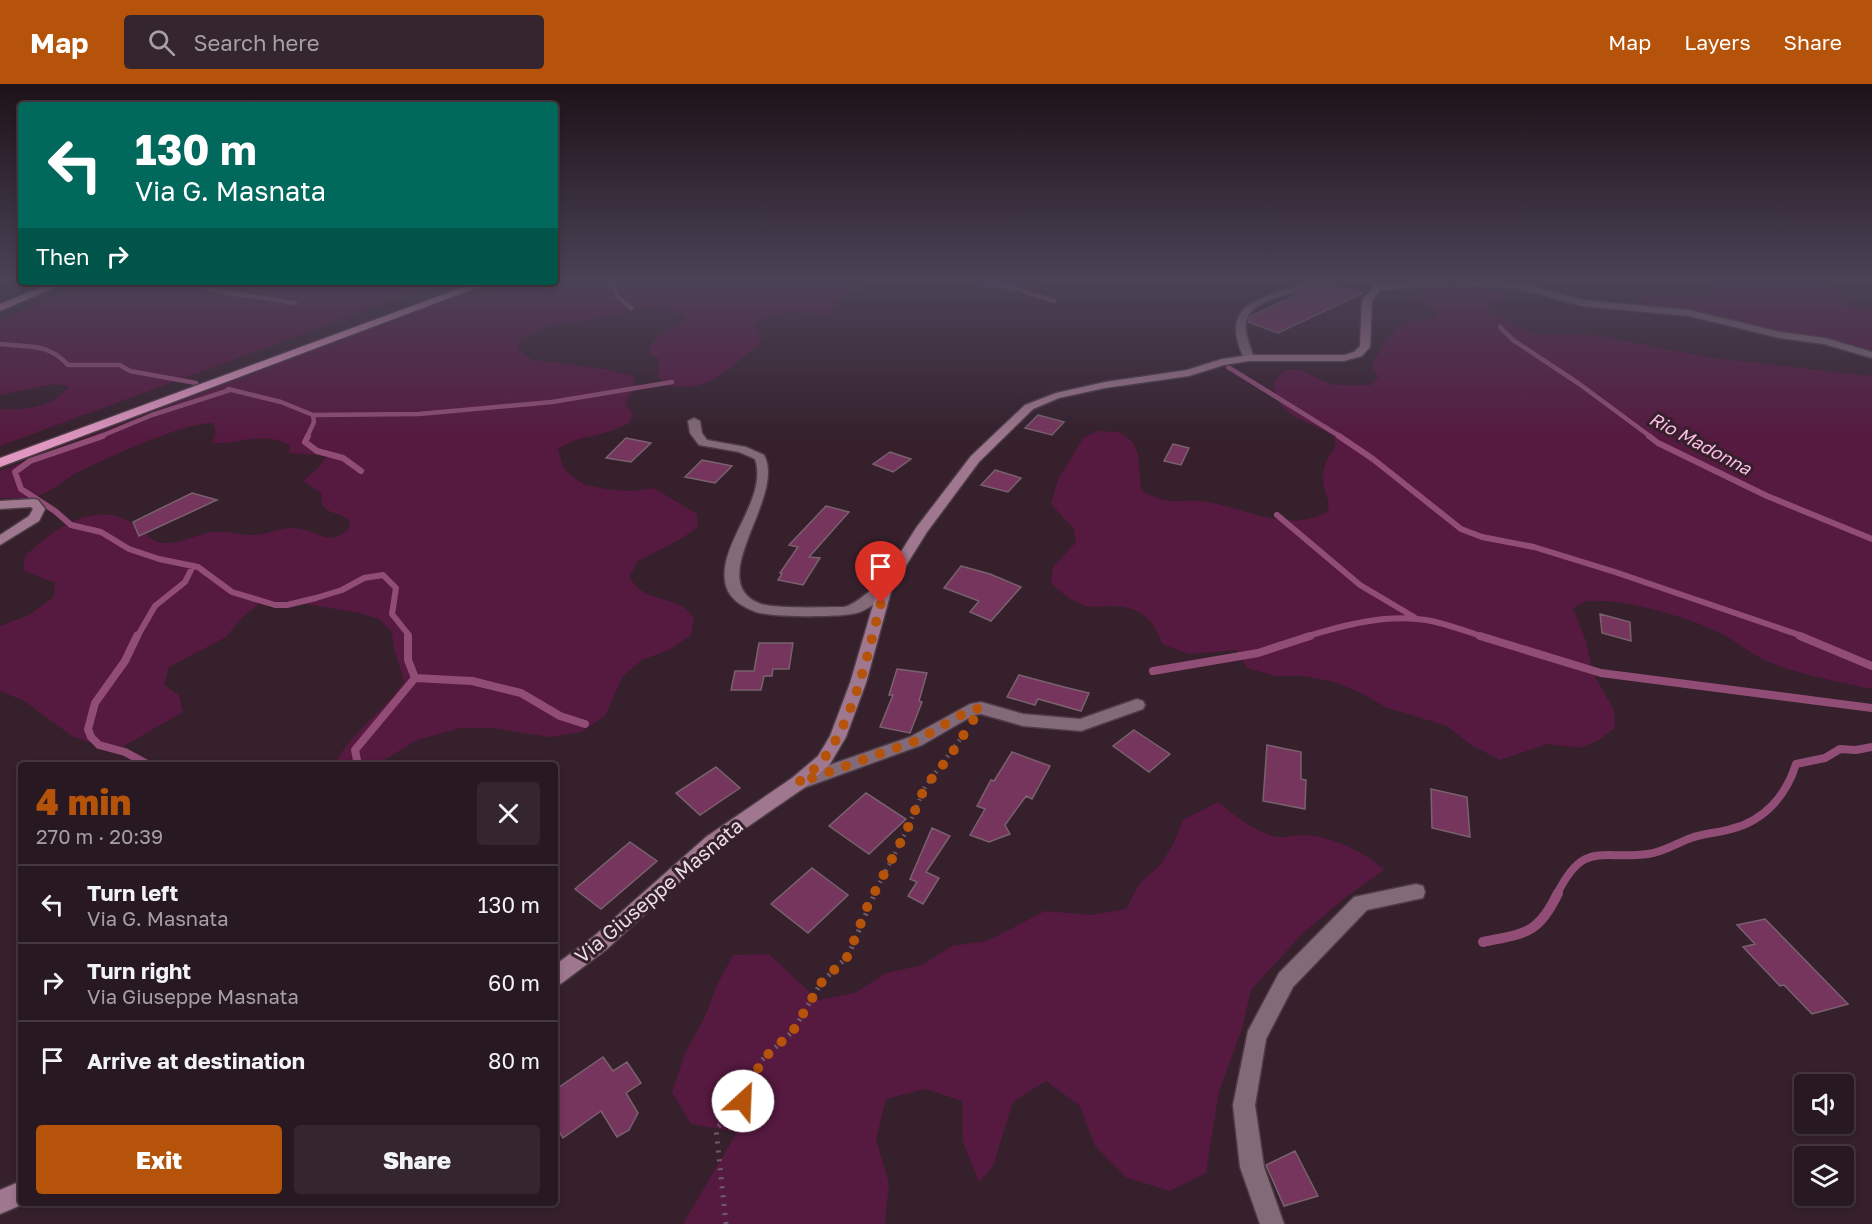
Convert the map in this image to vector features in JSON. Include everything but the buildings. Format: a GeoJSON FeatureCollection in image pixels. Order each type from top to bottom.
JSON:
{"type":"FeatureCollection","features":[{"type":"Feature","properties":{"kind":"highway"},"geometry":{"type":"LineString","coordinates":[[0,463],[347,334]]}},
{"type":"Feature","properties":{"kind":"street"},"geometry":{"type":"LineString","coordinates":[[1244,334],[1249,358]]}},
{"type":"Feature","properties":{"kind":"street","name":"Via Giuseppe Masnata"},"geometry":{"type":"LineString","coordinates":[[558,975],[600,943],[712,842],[798,783],[824,760],[838,737],[858,682],[885,588],[921,531],[975,459],[1029,407],[1056,396],[1105,385],[1189,373],[1222,362],[1249,358],[1344,358],[1358,354],[1365,347],[1366,334]]}},
{"type":"Feature","properties":{"kind":"street"},"geometry":{"type":"LineString","coordinates":[[1773,334],[1825,342],[1872,355]]}},
{"type":"Feature","properties":{"kind":"street"},"geometry":{"type":"LineString","coordinates":[[694,421],[696,434],[703,443],[742,449],[760,458],[765,470],[760,494],[736,551],[733,581],[740,599],[749,606],[761,609],[844,612],[856,609],[885,588]]}},
{"type":"Feature","properties":{"kind":"street"},"geometry":{"type":"LineString","coordinates":[[0,505],[34,503],[39,509],[34,518],[0,542]]}},
{"type":"Feature","properties":{"kind":"street"},"geometry":{"type":"LineString","coordinates":[[798,783],[916,741],[970,710],[981,708],[1023,720],[1081,725],[1137,705]]}},
{"type":"Feature","properties":{"kind":"street"},"geometry":{"type":"LineString","coordinates":[[1272,1224],[1252,1167],[1244,1105],[1256,1038],[1286,980],[1361,903],[1416,891]]}},
{"type":"Feature","properties":{"kind":"street"},"geometry":{"type":"LineString","coordinates":[[0,1202],[18,1194]]}},
{"type":"Feature","properties":{"kind":"path"},"geometry":{"type":"LineString","coordinates":[[726,1224],[716,1129],[743,1101],[762,1060],[793,1031],[821,983],[848,956],[868,905],[906,832],[925,787],[950,756],[981,708]]}},
{"type":"Feature","properties":{"kind":"shaded area"},"geometry":{"type":"Polygon","coordinates":[[[0,334],[302,334],[0,446],[0,409],[28,408],[47,403],[63,393],[69,386],[53,384],[0,395],[0,334]]]}},
{"type":"Feature","properties":{"kind":"shaded area"},"geometry":{"type":"Polygon","coordinates":[[[357,334],[532,334],[521,340],[518,349],[534,360],[604,369],[634,376],[635,385],[625,403],[632,412],[631,421],[613,430],[576,440],[558,449],[563,467],[571,476],[585,485],[631,491],[654,488],[697,514],[698,527],[681,539],[638,561],[629,577],[646,594],[687,610],[694,618],[691,635],[669,650],[642,660],[623,676],[605,716],[581,732],[549,737],[493,728],[461,728],[417,740],[381,762],[336,762],[349,743],[404,682],[392,632],[379,619],[359,613],[287,601],[260,603],[241,619],[226,637],[169,667],[164,685],[179,695],[183,712],[122,747],[94,744],[72,736],[24,701],[0,691],[0,626],[29,615],[54,597],[55,583],[23,570],[25,556],[50,535],[78,519],[93,515],[123,518],[160,543],[177,542],[213,532],[255,535],[290,528],[303,529],[330,538],[336,537],[350,527],[349,521],[344,517],[326,510],[321,493],[303,481],[318,468],[327,456],[289,453],[290,447],[286,443],[275,440],[257,439],[212,443],[216,432],[213,423],[185,428],[127,450],[80,471],[48,492],[36,497],[0,498],[0,471],[357,334]]]}},
{"type":"Feature","properties":{"kind":"shaded area"},"geometry":{"type":"Polygon","coordinates":[[[663,334],[760,334],[762,338],[755,348],[713,379],[697,386],[677,387],[665,385],[659,377],[659,359],[649,353],[663,334]]]}},
{"type":"Feature","properties":{"kind":"shaded area"},"geometry":{"type":"Polygon","coordinates":[[[1392,334],[1594,335],[1707,357],[1872,376],[1872,689],[1774,664],[1761,659],[1713,630],[1660,611],[1622,603],[1587,601],[1573,608],[1586,641],[1593,673],[1614,710],[1615,728],[1599,740],[1580,748],[1547,744],[1500,760],[1471,745],[1447,726],[1385,707],[1361,693],[1334,682],[1304,676],[1276,676],[1247,668],[1237,650],[1189,654],[1162,644],[1154,627],[1144,615],[1137,611],[1110,606],[1086,606],[1071,599],[1051,583],[1053,567],[1076,542],[1073,528],[1051,504],[1058,480],[1083,438],[1098,431],[1119,432],[1133,442],[1138,454],[1141,490],[1160,499],[1208,502],[1284,520],[1314,518],[1328,511],[1323,476],[1327,460],[1336,446],[1333,436],[1288,412],[1276,396],[1273,384],[1286,370],[1294,369],[1332,384],[1371,385],[1379,377],[1372,368],[1374,362],[1392,334]]]}},
{"type":"Feature","properties":{"kind":"shaded area"},"geometry":{"type":"Polygon","coordinates":[[[1786,334],[1872,334],[1872,353],[1786,334]]]}},
{"type":"Feature","properties":{"kind":"shaded area"},"geometry":{"type":"Polygon","coordinates":[[[1218,802],[1244,822],[1265,833],[1277,837],[1316,836],[1337,842],[1358,851],[1384,870],[1350,894],[1303,933],[1251,990],[1243,1025],[1219,1092],[1206,1173],[1170,1191],[1127,1178],[1095,1146],[1080,1106],[1046,1081],[1013,1102],[993,1166],[979,1182],[963,1142],[962,1101],[925,1089],[886,1099],[876,1140],[889,1183],[885,1224],[683,1224],[737,1132],[691,1124],[672,1092],[685,1053],[704,1019],[717,985],[733,955],[769,954],[818,1000],[855,993],[886,973],[922,965],[952,946],[987,941],[1045,911],[1092,915],[1126,909],[1139,884],[1160,865],[1174,843],[1183,820],[1218,802]]]}},
{"type":"Feature","properties":{"kind":"waterway","name":"Rio Madonna"},"geometry":{"type":"LineString","coordinates":[[1507,334],[1651,437]]}},
{"type":"Feature","properties":{"kind":"waterway"},"geometry":{"type":"LineString","coordinates":[[0,344],[45,349],[68,365],[120,365],[130,371],[196,383]]}},
{"type":"Feature","properties":{"kind":"waterway"},"geometry":{"type":"LineString","coordinates":[[1228,367],[1341,437]]}},
{"type":"Feature","properties":{"kind":"waterway"},"geometry":{"type":"LineString","coordinates":[[313,415],[419,414],[552,402],[672,382]]}},
{"type":"Feature","properties":{"kind":"waterway"},"geometry":{"type":"LineString","coordinates":[[228,389],[281,402],[313,415]]}},
{"type":"Feature","properties":{"kind":"waterway"},"geometry":{"type":"LineString","coordinates":[[99,437],[152,415],[230,390]]}},
{"type":"Feature","properties":{"kind":"waterway"},"geometry":{"type":"LineString","coordinates":[[307,437],[314,422],[313,415]]}},
{"type":"Feature","properties":{"kind":"waterway"},"geometry":{"type":"LineString","coordinates":[[103,436],[30,461],[15,472],[21,489],[55,511],[71,525],[101,532],[129,549],[159,559],[198,567],[232,592],[275,605],[287,605],[316,598],[342,590],[364,578],[383,575],[396,588],[392,614],[408,634],[408,660],[415,678]]}},
{"type":"Feature","properties":{"kind":"waterway"},"geometry":{"type":"LineString","coordinates":[[308,436],[305,442],[317,451],[343,458],[361,471]]}},
{"type":"Feature","properties":{"kind":"waterway"},"geometry":{"type":"LineString","coordinates":[[1339,436],[1373,459],[1461,529],[1482,537],[1534,547],[1615,572],[1805,637]]}},
{"type":"Feature","properties":{"kind":"waterway","name":"Rio Madonna"},"geometry":{"type":"LineString","coordinates":[[1649,436],[1658,443],[1767,496],[1872,539]]}},
{"type":"Feature","properties":{"kind":"waterway"},"geometry":{"type":"LineString","coordinates":[[1277,515],[1360,585],[1414,617]]}},
{"type":"Feature","properties":{"kind":"waterway"},"geometry":{"type":"LineString","coordinates":[[137,637],[155,606],[185,582],[193,566]]}},
{"type":"Feature","properties":{"kind":"waterway"},"geometry":{"type":"LineString","coordinates":[[1305,637],[1350,625],[1395,618],[1433,621],[1484,637]]}},
{"type":"Feature","properties":{"kind":"waterway"},"geometry":{"type":"LineString","coordinates":[[137,636],[125,661],[95,703],[88,729],[91,737],[99,745],[125,752],[143,762]]}},
{"type":"Feature","properties":{"kind":"waterway"},"geometry":{"type":"LineString","coordinates":[[1153,671],[1258,653],[1310,636]]}},
{"type":"Feature","properties":{"kind":"waterway"},"geometry":{"type":"LineString","coordinates":[[1480,636],[1601,673],[1872,708]]}},
{"type":"Feature","properties":{"kind":"waterway"},"geometry":{"type":"LineString","coordinates":[[1800,636],[1872,666]]}},
{"type":"Feature","properties":{"kind":"waterway"},"geometry":{"type":"LineString","coordinates":[[357,762],[355,750],[415,678]]}},
{"type":"Feature","properties":{"kind":"waterway"},"geometry":{"type":"LineString","coordinates":[[415,678],[472,681],[521,693],[560,716],[585,724]]}},
{"type":"Feature","properties":{"kind":"waterway"},"geometry":{"type":"LineString","coordinates":[[1557,894],[1567,877],[1585,859],[1605,855],[1654,853],[1696,836],[1743,825],[1754,820],[1780,797],[1796,764],[1825,758],[1840,749],[1856,750],[1872,747]]}},
{"type":"Feature","properties":{"kind":"waterway"},"geometry":{"type":"LineString","coordinates":[[1483,942],[1520,934],[1537,925],[1551,907],[1558,893]]}},
{"type":"Feature","properties":{"kind":"route"},"geometry":{"type":"LineString","coordinates":[[743,1101],[762,1060],[793,1031],[821,983],[848,956],[868,905],[906,832],[925,787],[950,756],[981,708],[970,710],[916,741],[798,783],[824,760],[838,737],[873,636],[881,603]]}}]}
